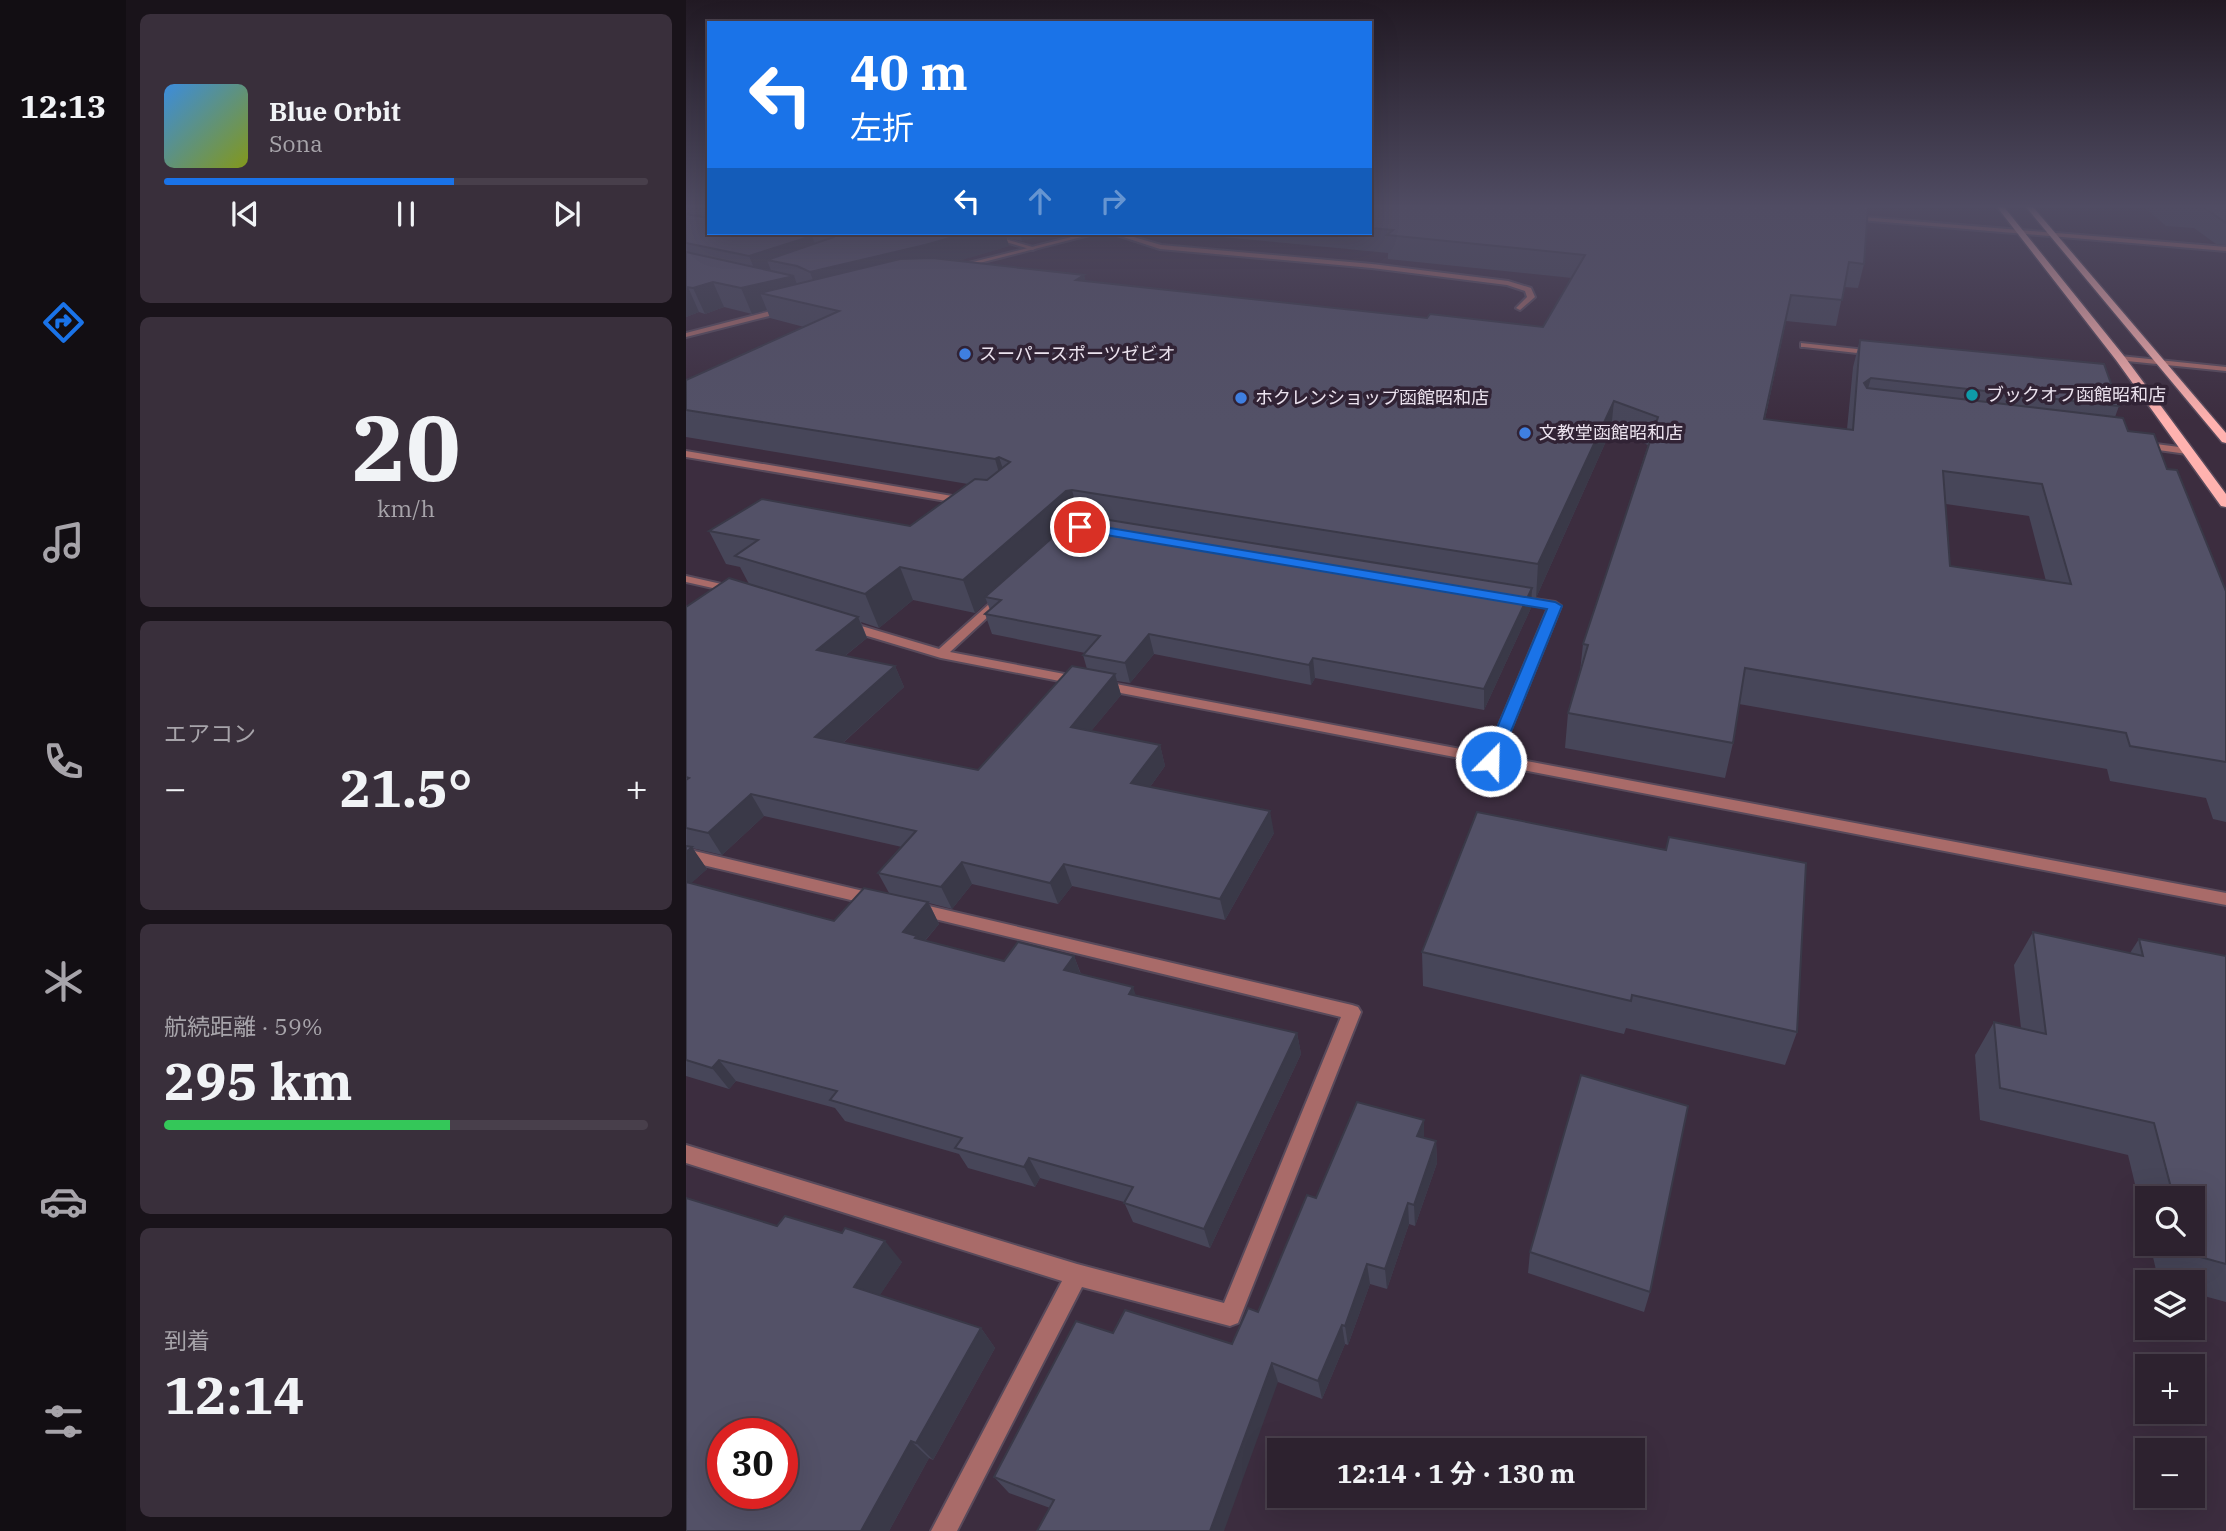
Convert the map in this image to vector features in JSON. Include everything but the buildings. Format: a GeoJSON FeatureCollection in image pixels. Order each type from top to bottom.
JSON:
{"type":"FeatureCollection","features":[{"type":"Feature","properties":{"kind":"main road"},"geometry":{"type":"LineString","coordinates":[[2057,278],[2120,358],[2226,503]]}},
{"type":"Feature","properties":{"kind":"main road"},"geometry":{"type":"LineString","coordinates":[[2092,278],[2226,440]]}},
{"type":"Feature","properties":{"kind":"street"},"geometry":{"type":"LineString","coordinates":[[1466,278],[1508,284],[1528,290],[1531,297],[1520,308]]}},
{"type":"Feature","properties":{"kind":"street"},"geometry":{"type":"LineString","coordinates":[[686,335],[790,309]]}},
{"type":"Feature","properties":{"kind":"street"},"geometry":{"type":"LineString","coordinates":[[1804,345],[1886,354]]}},
{"type":"Feature","properties":{"kind":"street"},"geometry":{"type":"LineString","coordinates":[[2120,358],[2226,369]]}},
{"type":"Feature","properties":{"kind":"street"},"geometry":{"type":"LineString","coordinates":[[2133,444],[2187,451]]}},
{"type":"Feature","properties":{"kind":"street"},"geometry":{"type":"LineString","coordinates":[[686,454],[981,504]]}},
{"type":"Feature","properties":{"kind":"street"},"geometry":{"type":"LineString","coordinates":[[686,579],[752,596]]}},
{"type":"Feature","properties":{"kind":"street"},"geometry":{"type":"LineString","coordinates":[[941,654],[1010,590]]}},
{"type":"Feature","properties":{"kind":"street"},"geometry":{"type":"LineString","coordinates":[[1491,761],[1555,606],[1501,597]]}},
{"type":"Feature","properties":{"kind":"street"},"geometry":{"type":"LineString","coordinates":[[831,621],[941,654],[2226,899]]}},
{"type":"Feature","properties":{"kind":"street"},"geometry":{"type":"LineString","coordinates":[[686,855],[1352,1012],[1230,1315],[1077,1275],[686,1154]]}},
{"type":"Feature","properties":{"kind":"street"},"geometry":{"type":"LineString","coordinates":[[944,1531],[1077,1275]]}},
{"type":"Feature","properties":{"kind":"place","name":"スーパースポーツゼビオ"},"geometry":{"type":"Point","coordinates":[965,354]}},
{"type":"Feature","properties":{"kind":"place","name":"ブックオフ函館昭和店"},"geometry":{"type":"Point","coordinates":[1972,395]}},
{"type":"Feature","properties":{"kind":"place","name":"ホクレンショップ函館昭和店"},"geometry":{"type":"Point","coordinates":[1241,398]}},
{"type":"Feature","properties":{"kind":"place","name":"文教堂函館昭和店"},"geometry":{"type":"Point","coordinates":[1525,433]}},
{"type":"Feature","properties":{"kind":"route"},"geometry":{"type":"LineString","coordinates":[[1080,527],[1555,606],[1491,761]]}}]}
